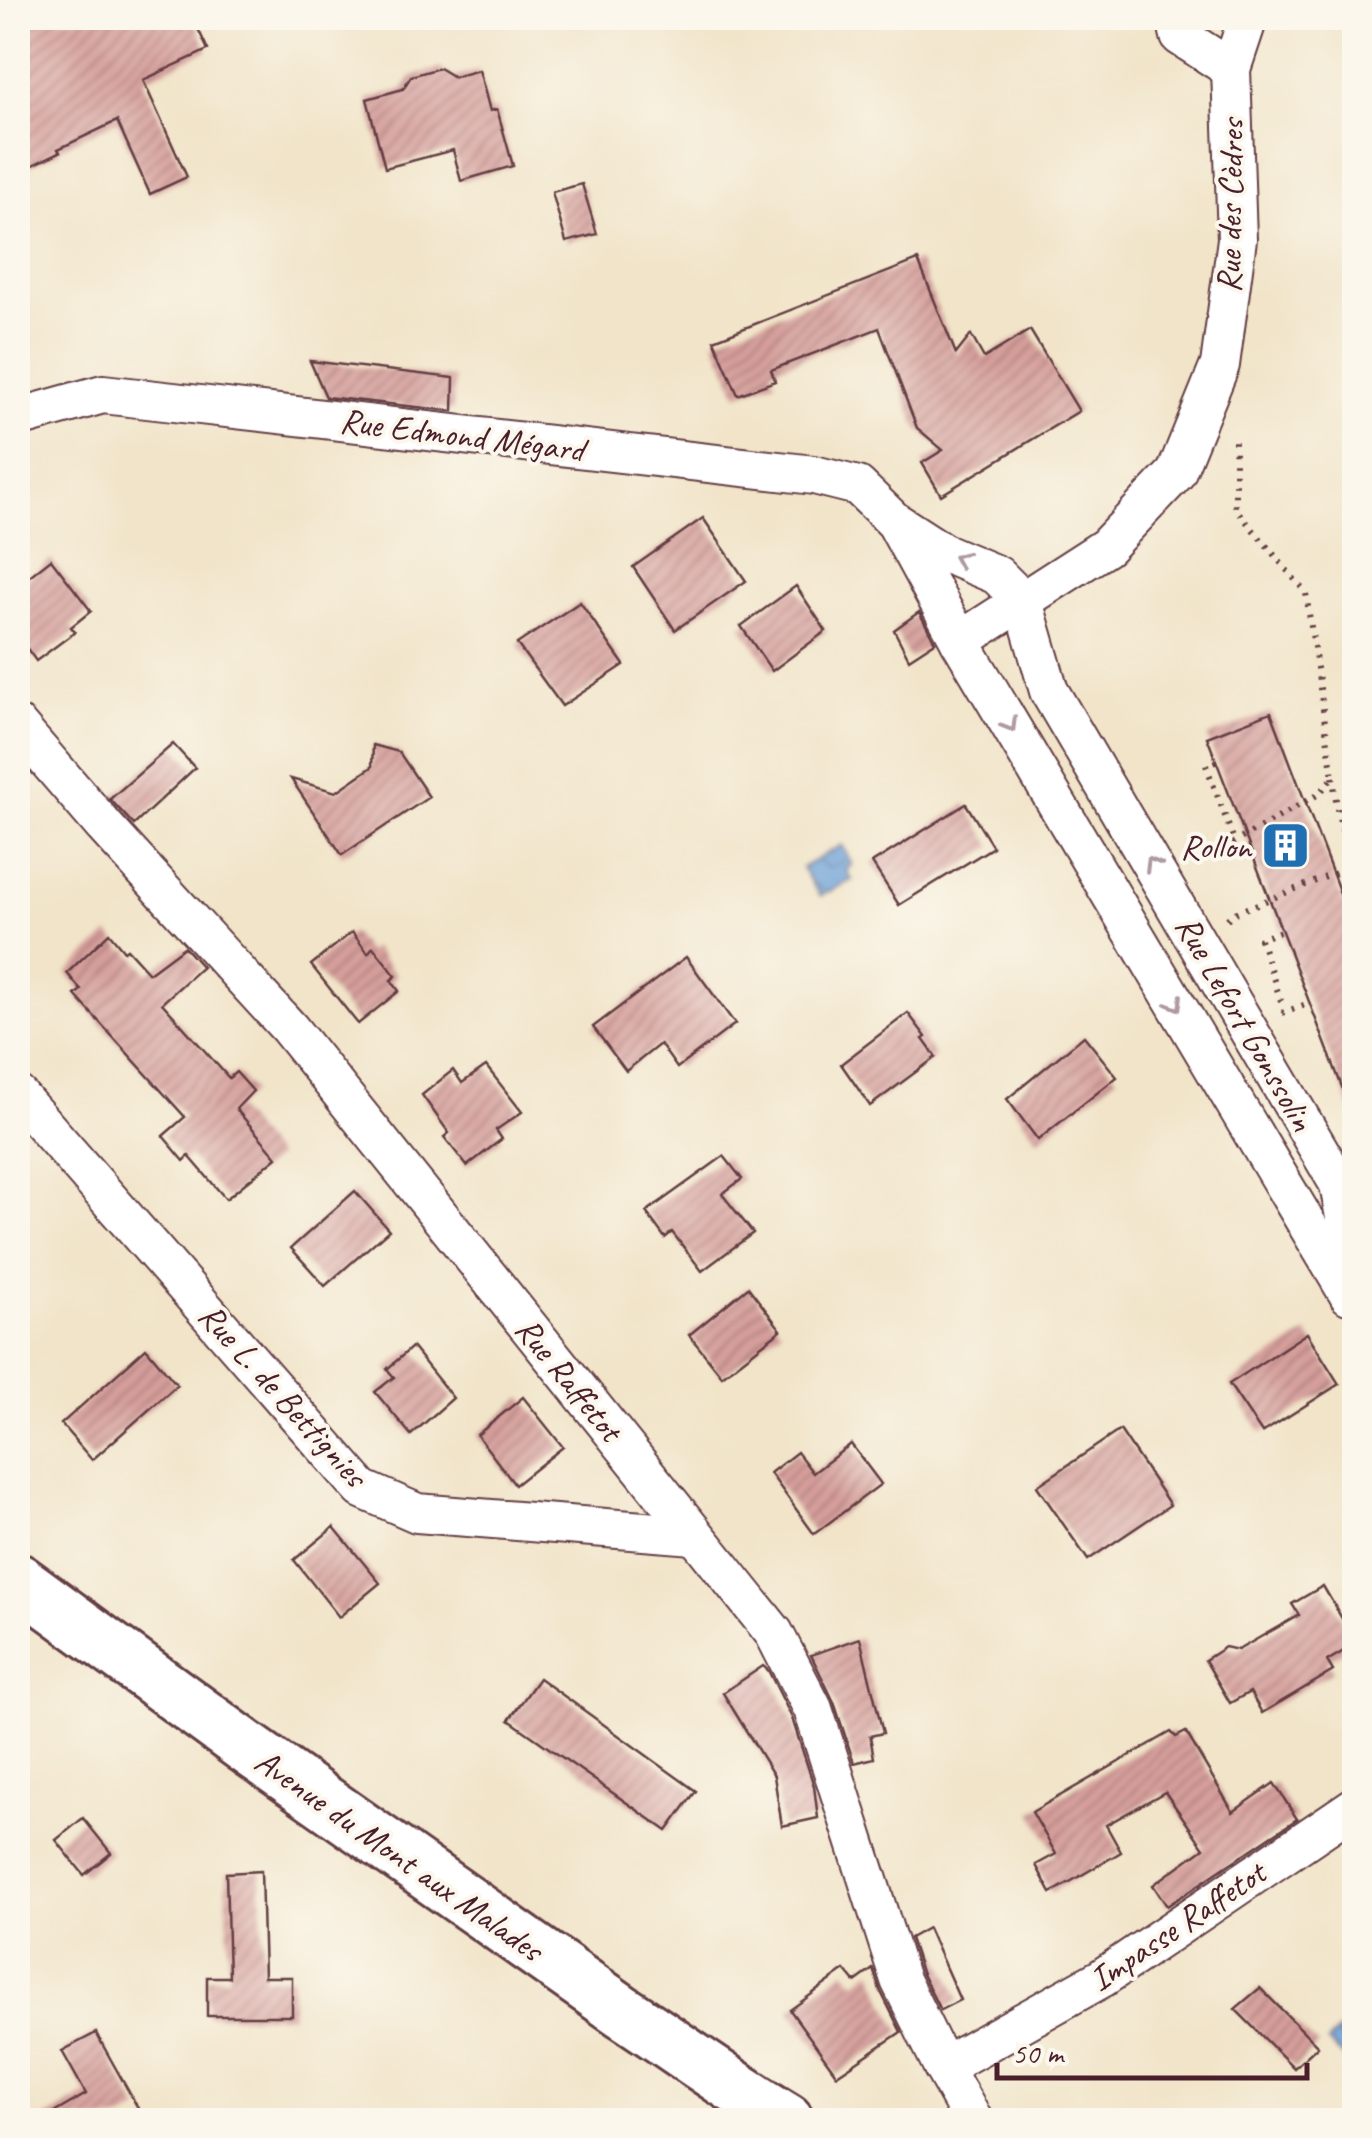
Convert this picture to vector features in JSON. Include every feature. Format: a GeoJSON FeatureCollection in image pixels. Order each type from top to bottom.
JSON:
{"type":"FeatureCollection","features":[{"type":"Feature","properties":{"kind":"street"},"geometry":{"type":"LineString","coordinates":[[1176,18],[1180,36],[1231,69]]}},
{"type":"Feature","properties":{"kind":"street","name":"Rue des Cèdres"},"geometry":{"type":"LineString","coordinates":[[960,641],[1106,547],[1176,473],[1220,365],[1237,239],[1231,69],[1248,18]]}},
{"type":"Feature","properties":{"kind":"street","name":"Rue Edmond Mégard"},"geometry":{"type":"LineString","coordinates":[[18,418],[103,394],[814,476],[858,486],[894,520],[942,552],[996,574],[1022,601]]}},
{"type":"Feature","properties":{"kind":"street","name":"Rue Edmond Mégard"},"geometry":{"type":"LineString","coordinates":[[894,520],[960,641]]}},
{"type":"Feature","properties":{"kind":"street","name":"Rue Lefort Gonssolin"},"geometry":{"type":"LineString","coordinates":[[1022,601],[1049,691],[1339,1184],[1349,1239],[1352,1300]]}},
{"type":"Feature","properties":{"kind":"street","name":"Rue Lefort Gonssolin"},"geometry":{"type":"LineString","coordinates":[[960,641],[1352,1300]]}},
{"type":"Feature","properties":{"kind":"street","name":"Rue Raffetot"},"geometry":{"type":"LineString","coordinates":[[18,726],[288,1028],[774,1633],[813,1709],[900,1980],[973,2120]]}},
{"type":"Feature","properties":{"kind":"street","name":"Rue L. de Bettignies"},"geometry":{"type":"LineString","coordinates":[[18,1095],[362,1489],[417,1513],[694,1535]]}},
{"type":"Feature","properties":{"kind":"street","name":"Avenue du Mont aux Malades"},"geometry":{"type":"LineString","coordinates":[[18,1580],[246,1748],[738,2091],[787,2120]]}},
{"type":"Feature","properties":{"kind":"street","name":"Impasse Raffetot"},"geometry":{"type":"LineString","coordinates":[[943,2067],[1102,1978],[1354,1806]]}},
{"type":"Feature","properties":{"kind":"path"},"geometry":{"type":"LineString","coordinates":[[1198,943],[1237,912],[1354,866],[1338,816],[1306,593],[1235,508],[1236,433]]}},
{"type":"Feature","properties":{"kind":"path"},"geometry":{"type":"LineString","coordinates":[[1216,762],[1206,766],[1235,842]]}},
{"type":"Feature","properties":{"kind":"path"},"geometry":{"type":"LineString","coordinates":[[1158,874],[1219,851],[1318,794],[1332,777]]}},
{"type":"Feature","properties":{"kind":"path"},"geometry":{"type":"LineString","coordinates":[[1282,932],[1260,939],[1285,1012]]}},
{"type":"Feature","properties":{"kind":"water"},"geometry":{"type":"Polygon","coordinates":[[[842,845],[852,865],[846,870],[852,880],[820,896],[802,868],[842,845]]]}},
{"type":"Feature","properties":{"kind":"water"},"geometry":{"type":"Polygon","coordinates":[[[1354,2015],[1354,2053],[1347,2060],[1328,2042],[1354,2015]]]}},
{"type":"Feature","properties":{"kind":"building"},"geometry":{"type":"Polygon","coordinates":[[[18,18],[193,18],[208,50],[143,80],[187,177],[150,194],[117,121],[31,166],[18,136],[18,18]]]}},
{"type":"Feature","properties":{"kind":"building"},"geometry":{"type":"Polygon","coordinates":[[[439,68],[454,77],[479,70],[490,111],[497,109],[513,166],[461,181],[453,150],[385,168],[367,99],[403,89],[411,76],[439,68]]]}},
{"type":"Feature","properties":{"kind":"building"},"geometry":{"type":"Polygon","coordinates":[[[582,184],[597,234],[566,242],[552,192],[582,184]]]}},
{"type":"Feature","properties":{"kind":"building"},"geometry":{"type":"Polygon","coordinates":[[[918,260],[956,354],[971,335],[984,358],[1030,330],[1079,411],[941,495],[922,463],[943,450],[917,428],[879,328],[771,370],[775,381],[738,395],[714,340],[918,260]]]}},
{"type":"Feature","properties":{"kind":"building"},"geometry":{"type":"Polygon","coordinates":[[[310,361],[454,378],[453,411],[326,397],[310,361]]]}},
{"type":"Feature","properties":{"kind":"building"},"geometry":{"type":"Polygon","coordinates":[[[703,518],[746,581],[675,630],[633,567],[703,518]]]}},
{"type":"Feature","properties":{"kind":"building"},"geometry":{"type":"Polygon","coordinates":[[[51,559],[91,611],[71,627],[75,632],[36,661],[18,636],[18,585],[51,559]]]}},
{"type":"Feature","properties":{"kind":"building"},"geometry":{"type":"Polygon","coordinates":[[[796,586],[826,631],[772,671],[741,626],[796,586]]]}},
{"type":"Feature","properties":{"kind":"building"},"geometry":{"type":"Polygon","coordinates":[[[580,602],[624,665],[562,706],[517,644],[580,602]]]}},
{"type":"Feature","properties":{"kind":"building"},"geometry":{"type":"Polygon","coordinates":[[[919,612],[935,642],[909,659],[894,630],[919,612]]]}},
{"type":"Feature","properties":{"kind":"building","name":"Rollon"},"geometry":{"type":"Polygon","coordinates":[[[1271,712],[1354,930],[1354,1113],[1207,737],[1271,712]]]}},
{"type":"Feature","properties":{"kind":"building"},"geometry":{"type":"Polygon","coordinates":[[[173,744],[195,768],[134,825],[110,799],[173,744]]]}},
{"type":"Feature","properties":{"kind":"building"},"geometry":{"type":"Polygon","coordinates":[[[373,745],[399,752],[429,797],[342,855],[291,779],[336,792],[372,767],[373,745]]]}},
{"type":"Feature","properties":{"kind":"building"},"geometry":{"type":"Polygon","coordinates":[[[966,804],[993,847],[899,905],[872,863],[966,804]]]}},
{"type":"Feature","properties":{"kind":"building"},"geometry":{"type":"Polygon","coordinates":[[[352,932],[368,953],[373,947],[396,976],[391,980],[399,991],[358,1024],[311,965],[352,932]]]}},
{"type":"Feature","properties":{"kind":"building"},"geometry":{"type":"Polygon","coordinates":[[[109,933],[149,973],[184,947],[202,967],[162,1003],[229,1078],[236,1072],[253,1091],[236,1109],[277,1157],[226,1199],[189,1156],[184,1161],[163,1136],[185,1117],[75,995],[81,990],[67,973],[109,933]]]}},
{"type":"Feature","properties":{"kind":"building"},"geometry":{"type":"Polygon","coordinates":[[[686,957],[735,1024],[677,1068],[660,1044],[626,1071],[593,1027],[686,957]]]}},
{"type":"Feature","properties":{"kind":"building"},"geometry":{"type":"Polygon","coordinates":[[[908,1013],[936,1057],[870,1106],[841,1064],[908,1013]]]}},
{"type":"Feature","properties":{"kind":"building"},"geometry":{"type":"Polygon","coordinates":[[[1084,1036],[1117,1077],[1038,1140],[1007,1099],[1084,1036]]]}},
{"type":"Feature","properties":{"kind":"building"},"geometry":{"type":"Polygon","coordinates":[[[486,1066],[522,1112],[496,1130],[502,1139],[467,1166],[444,1137],[449,1133],[422,1095],[453,1070],[462,1083],[486,1066]]]}},
{"type":"Feature","properties":{"kind":"building"},"geometry":{"type":"Polygon","coordinates":[[[724,1156],[742,1179],[722,1194],[753,1233],[702,1271],[672,1232],[665,1238],[646,1212],[724,1156]]]}},
{"type":"Feature","properties":{"kind":"building"},"geometry":{"type":"Polygon","coordinates":[[[355,1191],[389,1230],[325,1286],[291,1248],[355,1191]]]}},
{"type":"Feature","properties":{"kind":"building"},"geometry":{"type":"Polygon","coordinates":[[[748,1287],[781,1330],[722,1376],[689,1335],[748,1287]]]}},
{"type":"Feature","properties":{"kind":"building"},"geometry":{"type":"Polygon","coordinates":[[[1307,1333],[1339,1384],[1262,1433],[1229,1384],[1307,1333]]]}},
{"type":"Feature","properties":{"kind":"building"},"geometry":{"type":"Polygon","coordinates":[[[412,1347],[453,1398],[411,1435],[375,1392],[394,1377],[387,1369],[412,1347]]]}},
{"type":"Feature","properties":{"kind":"building"},"geometry":{"type":"Polygon","coordinates":[[[146,1348],[177,1385],[92,1460],[61,1424],[146,1348]]]}},
{"type":"Feature","properties":{"kind":"building"},"geometry":{"type":"Polygon","coordinates":[[[523,1397],[563,1447],[515,1485],[477,1435],[523,1397]]]}},
{"type":"Feature","properties":{"kind":"building"},"geometry":{"type":"Polygon","coordinates":[[[1120,1430],[1170,1505],[1088,1560],[1037,1486],[1120,1430]]]}},
{"type":"Feature","properties":{"kind":"building"},"geometry":{"type":"Polygon","coordinates":[[[851,1444],[881,1484],[814,1534],[770,1473],[797,1452],[813,1473],[851,1444]]]}},
{"type":"Feature","properties":{"kind":"building"},"geometry":{"type":"Polygon","coordinates":[[[334,1527],[380,1583],[339,1617],[294,1560],[334,1527]]]}},
{"type":"Feature","properties":{"kind":"building"},"geometry":{"type":"Polygon","coordinates":[[[1323,1586],[1354,1645],[1327,1661],[1333,1671],[1262,1713],[1250,1692],[1230,1703],[1205,1660],[1225,1647],[1238,1650],[1299,1615],[1292,1604],[1323,1586]]]}},
{"type":"Feature","properties":{"kind":"building"},"geometry":{"type":"Polygon","coordinates":[[[860,1638],[883,1733],[870,1736],[874,1758],[854,1763],[834,1702],[811,1655],[860,1638]]]}},
{"type":"Feature","properties":{"kind":"building"},"geometry":{"type":"Polygon","coordinates":[[[763,1666],[792,1718],[814,1786],[818,1818],[782,1826],[774,1776],[723,1693],[763,1666]]]}},
{"type":"Feature","properties":{"kind":"building"},"geometry":{"type":"Polygon","coordinates":[[[539,1678],[696,1791],[667,1831],[509,1720],[539,1678]]]}},
{"type":"Feature","properties":{"kind":"building"},"geometry":{"type":"Polygon","coordinates":[[[1171,1732],[1176,1737],[1186,1732],[1233,1812],[1274,1783],[1297,1819],[1167,1906],[1153,1885],[1204,1848],[1165,1792],[1106,1825],[1121,1852],[1051,1893],[1036,1865],[1056,1854],[1032,1812],[1171,1732]]]}},
{"type":"Feature","properties":{"kind":"building"},"geometry":{"type":"Polygon","coordinates":[[[83,1818],[111,1853],[84,1875],[56,1840],[83,1818]]]}},
{"type":"Feature","properties":{"kind":"building"},"geometry":{"type":"Polygon","coordinates":[[[261,1871],[264,1977],[292,1977],[292,2016],[207,2016],[207,1977],[229,1977],[226,1873],[261,1871]]]}},
{"type":"Feature","properties":{"kind":"building"},"geometry":{"type":"Polygon","coordinates":[[[928,1928],[960,2000],[940,2010],[910,1938],[928,1928]]]}},
{"type":"Feature","properties":{"kind":"building"},"geometry":{"type":"Polygon","coordinates":[[[873,1969],[901,2032],[837,2075],[790,2010],[845,1970],[855,1982],[873,1969]]]}},
{"type":"Feature","properties":{"kind":"building"},"geometry":{"type":"Polygon","coordinates":[[[1260,1988],[1318,2046],[1294,2068],[1235,2009],[1260,1988]]]}},
{"type":"Feature","properties":{"kind":"building"},"geometry":{"type":"Polygon","coordinates":[[[96,2033],[139,2110],[121,2120],[42,2120],[86,2094],[62,2051],[96,2033]]]}},
{"type":"Feature","properties":{"kind":"place","name":"Rollon"},"geometry":{"type":"Point","coordinates":[1286,846]}}]}
